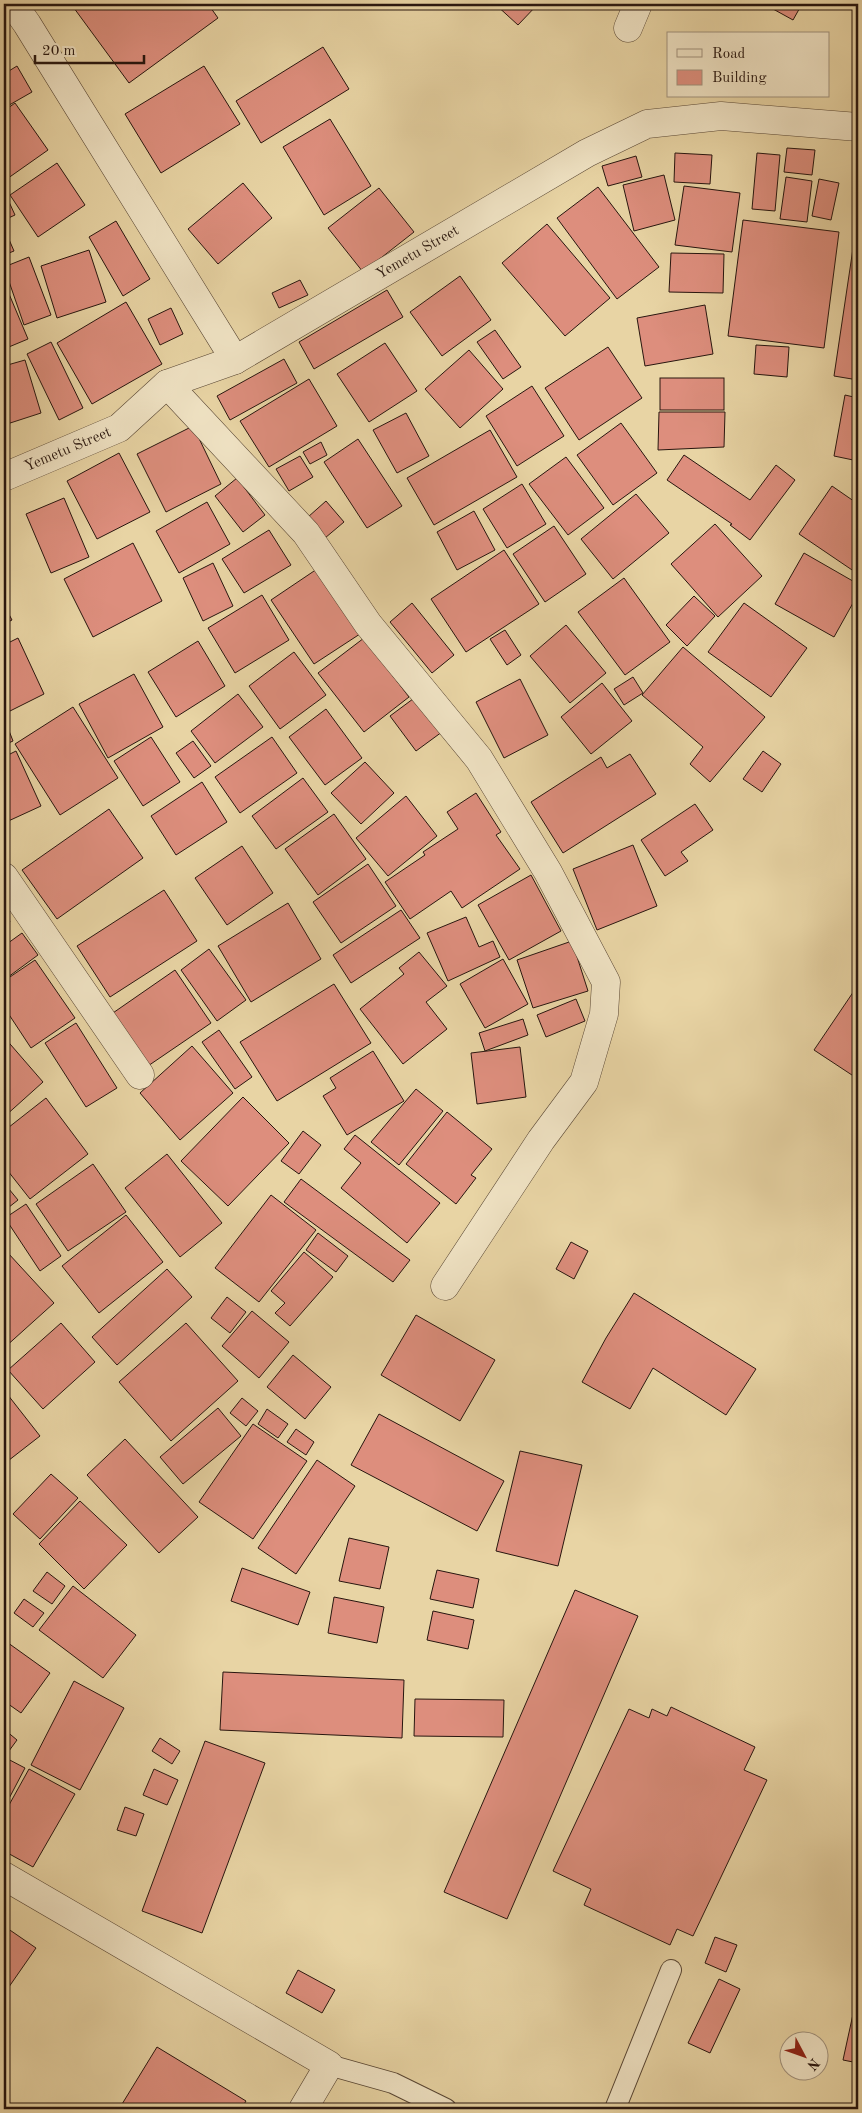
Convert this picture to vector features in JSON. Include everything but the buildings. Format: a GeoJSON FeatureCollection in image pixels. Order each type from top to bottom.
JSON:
{"type":"FeatureCollection","features":[{"type":"Feature","properties":{"kind":"street"},"geometry":{"type":"LineString","coordinates":[[13,4],[235,360]]}},
{"type":"Feature","properties":{"kind":"street","name":"Yemetu Street"},"geometry":{"type":"LineString","coordinates":[[4,478],[119,428],[167,384],[235,360],[587,153],[647,124],[722,116],[858,127]]}},
{"type":"Feature","properties":{"kind":"street"},"geometry":{"type":"LineString","coordinates":[[167,384],[306,533],[368,624],[479,759],[548,872],[606,982],[604,1014],[584,1082],[541,1140],[445,1286]]}},
{"type":"Feature","properties":{"kind":"street"},"geometry":{"type":"LineString","coordinates":[[4,878],[140,1075]]}},
{"type":"Feature","properties":{"kind":"street"},"geometry":{"type":"LineString","coordinates":[[4,1876],[329,2065],[303,2109]]}},
{"type":"Feature","properties":{"kind":"lane"},"geometry":{"type":"LineString","coordinates":[[615,2109],[671,1970]]}},
{"type":"Feature","properties":{"kind":"lane"},"geometry":{"type":"LineString","coordinates":[[329,2065],[393,2083],[446,2109]]}}]}
